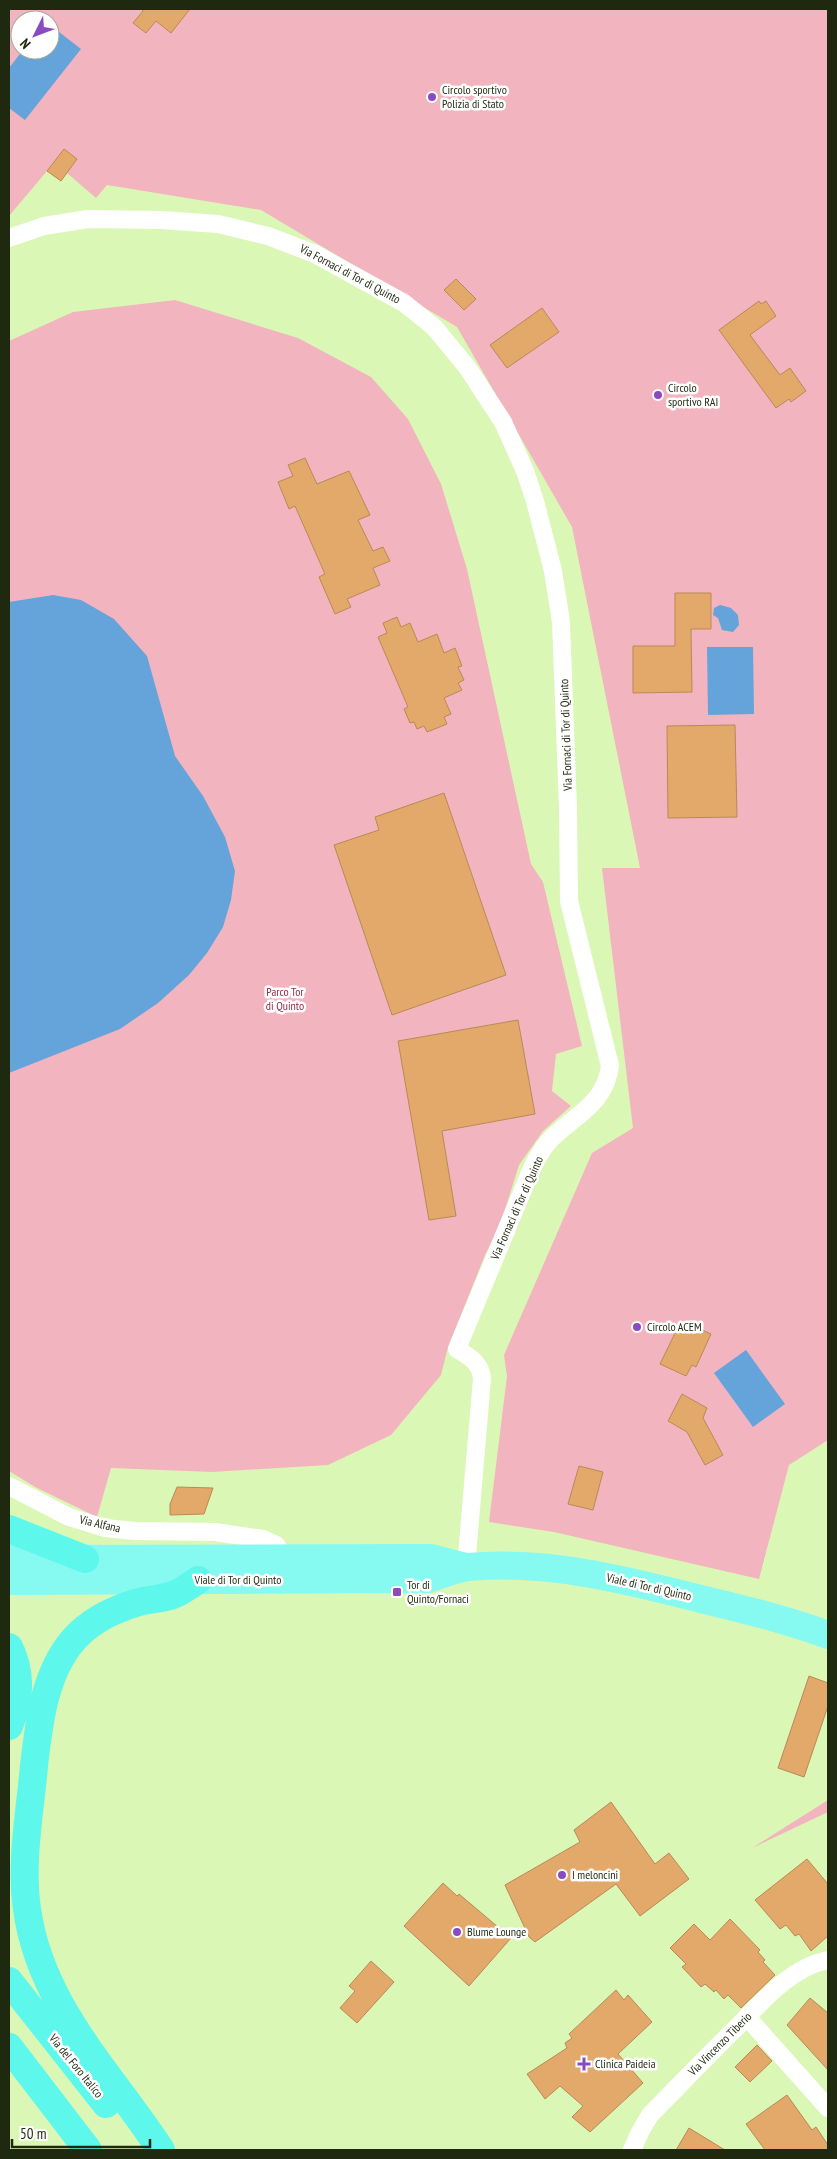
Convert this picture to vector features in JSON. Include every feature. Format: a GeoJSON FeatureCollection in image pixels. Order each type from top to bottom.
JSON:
{"type":"FeatureCollection","features":[{"type":"Feature","properties":{"kind":"highway"},"geometry":{"type":"LineString","coordinates":[[9,1528],[86,1559]]}},
{"type":"Feature","properties":{"kind":"highway"},"geometry":{"type":"LineString","coordinates":[[161,2150],[77,2033],[42,1970],[27,1909],[25,1858],[39,1723],[49,1686],[62,1657],[79,1634],[102,1618],[140,1602],[175,1594],[198,1580]]}},
{"type":"Feature","properties":{"kind":"highway"},"geometry":{"type":"LineString","coordinates":[[9,1647],[15,1663],[18,1689],[17,1702],[9,1726]]}},
{"type":"Feature","properties":{"kind":"highway","name":"Via del Foro Italico"},"geometry":{"type":"LineString","coordinates":[[9,1981],[143,2150]]}},
{"type":"Feature","properties":{"kind":"highway"},"geometry":{"type":"LineString","coordinates":[[9,2047],[88,2150]]}},
{"type":"Feature","properties":{"kind":"highway"},"geometry":{"type":"LineString","coordinates":[[9,2069],[82,2150]]}},
{"type":"Feature","properties":{"kind":"main road","name":"Viale di Tor di Quinto"},"geometry":{"type":"LineString","coordinates":[[9,1559],[431,1558],[466,1568]]}},
{"type":"Feature","properties":{"kind":"main road","name":"Viale di Tor di Quinto"},"geometry":{"type":"LineString","coordinates":[[9,1581],[428,1579],[466,1568],[527,1566],[579,1572],[654,1587],[722,1604],[828,1635]]}},
{"type":"Feature","properties":{"kind":"street","name":"Via Fornaci di Tor di Quinto"},"geometry":{"type":"LineString","coordinates":[[9,238],[44,226],[88,219],[162,220],[218,224],[243,229],[276,238],[315,254],[404,303],[425,319],[440,334],[467,367],[492,403],[526,471],[551,563],[562,622],[570,910],[610,1066],[607,1081],[599,1097],[550,1141],[542,1150],[532,1168],[457,1349],[481,1368],[482,1379],[466,1568]]}},
{"type":"Feature","properties":{"kind":"street","name":"Via Alfana"},"geometry":{"type":"LineString","coordinates":[[9,1486],[69,1517],[105,1528],[134,1531],[222,1533],[263,1539],[276,1545],[284,1557]]}},
{"type":"Feature","properties":{"kind":"street"},"geometry":{"type":"LineString","coordinates":[[198,1532],[208,1537],[215,1545],[221,1558]]}},
{"type":"Feature","properties":{"kind":"street","name":"Via Vincenzo Tiberio"},"geometry":{"type":"LineString","coordinates":[[632,2150],[650,2116],[782,1983],[796,1972],[828,1960]]}},
{"type":"Feature","properties":{"kind":"street"},"geometry":{"type":"LineString","coordinates":[[747,2017],[828,2108]]}},
{"type":"Feature","properties":{"kind":"green space"},"geometry":{"type":"Polygon","coordinates":[[[9,9],[828,9],[828,1440],[789,1465],[759,1579],[554,1532],[489,1522],[507,1376],[504,1355],[592,1153],[633,1128],[602,868],[640,868],[572,527],[457,327],[261,210],[107,185],[96,198],[67,173],[61,181],[47,171],[9,216],[9,9]]]}},
{"type":"Feature","properties":{"kind":"green space","name":"Parco Tor di Quinto"},"geometry":{"type":"Polygon","coordinates":[[[175,300],[298,338],[371,377],[408,419],[441,484],[467,569],[531,864],[543,882],[582,1046],[556,1054],[552,1091],[571,1106],[543,1131],[519,1165],[500,1225],[485,1255],[448,1347],[441,1375],[391,1435],[328,1465],[212,1472],[111,1468],[97,1517],[35,1487],[9,1471],[9,341],[73,312],[175,300]]]}},
{"type":"Feature","properties":{"kind":"green space"},"geometry":{"type":"Polygon","coordinates":[[[828,1800],[828,1812],[752,1848],[828,1800]]]}},
{"type":"Feature","properties":{"kind":"water"},"geometry":{"type":"Polygon","coordinates":[[[60,33],[81,49],[25,120],[9,108],[9,68],[15,60],[60,60],[60,33]]]}},
{"type":"Feature","properties":{"kind":"water"},"geometry":{"type":"Polygon","coordinates":[[[53,595],[81,600],[114,619],[147,656],[175,756],[203,796],[225,837],[235,871],[231,900],[223,927],[207,953],[189,975],[158,1003],[120,1029],[9,1073],[9,602],[53,595]]]}},
{"type":"Feature","properties":{"kind":"water"},"geometry":{"type":"Polygon","coordinates":[[[720,605],[731,608],[738,615],[739,625],[733,632],[722,630],[718,618],[713,615],[714,608],[720,605]]]}},
{"type":"Feature","properties":{"kind":"water"},"geometry":{"type":"Polygon","coordinates":[[[707,647],[753,647],[754,714],[708,715],[707,647]]]}},
{"type":"Feature","properties":{"kind":"water"},"geometry":{"type":"Polygon","coordinates":[[[746,1350],[785,1404],[753,1427],[714,1373],[746,1350]]]}},
{"type":"Feature","properties":{"kind":"building"},"geometry":{"type":"Polygon","coordinates":[[[141,9],[190,9],[171,33],[156,21],[146,33],[133,23],[143,11],[141,9]]]}},
{"type":"Feature","properties":{"kind":"building"},"geometry":{"type":"Polygon","coordinates":[[[64,149],[77,159],[61,181],[47,171],[64,149]]]}},
{"type":"Feature","properties":{"kind":"building"},"geometry":{"type":"Polygon","coordinates":[[[456,279],[476,299],[464,310],[444,290],[456,279]]]}},
{"type":"Feature","properties":{"kind":"building"},"geometry":{"type":"Polygon","coordinates":[[[759,301],[761,304],[766,301],[776,316],[750,335],[780,375],[790,368],[806,391],[791,402],[789,399],[776,408],[719,330],[759,301]]]}},
{"type":"Feature","properties":{"kind":"building"},"geometry":{"type":"Polygon","coordinates":[[[542,308],[559,332],[507,368],[490,345],[542,308]]]}},
{"type":"Feature","properties":{"kind":"building"},"geometry":{"type":"Polygon","coordinates":[[[305,458],[317,484],[349,471],[370,515],[358,520],[373,551],[383,547],[390,561],[373,568],[380,585],[347,599],[351,607],[335,614],[319,577],[325,574],[295,506],[289,509],[278,482],[293,476],[288,465],[305,458]]]}},
{"type":"Feature","properties":{"kind":"building"},"geometry":{"type":"Polygon","coordinates":[[[675,593],[711,593],[711,629],[691,629],[692,692],[633,693],[633,646],[675,646],[675,593]]]}},
{"type":"Feature","properties":{"kind":"building"},"geometry":{"type":"Polygon","coordinates":[[[397,617],[401,627],[410,623],[418,642],[437,634],[444,653],[455,648],[462,666],[458,667],[464,680],[458,683],[462,690],[444,698],[451,714],[444,717],[447,724],[427,732],[424,726],[417,729],[414,722],[410,723],[404,709],[408,707],[378,637],[387,633],[383,623],[397,617]]]}},
{"type":"Feature","properties":{"kind":"building"},"geometry":{"type":"Polygon","coordinates":[[[735,725],[737,817],[668,818],[667,726],[735,725]]]}},
{"type":"Feature","properties":{"kind":"building"},"geometry":{"type":"Polygon","coordinates":[[[444,793],[506,975],[392,1015],[334,845],[379,830],[375,817],[444,793]]]}},
{"type":"Feature","properties":{"kind":"building"},"geometry":{"type":"Polygon","coordinates":[[[518,1020],[535,1114],[442,1131],[456,1216],[429,1220],[398,1041],[518,1020]]]}},
{"type":"Feature","properties":{"kind":"building"},"geometry":{"type":"Polygon","coordinates":[[[693,1326],[711,1334],[696,1367],[692,1365],[686,1376],[660,1364],[678,1327],[690,1332],[693,1326]]]}},
{"type":"Feature","properties":{"kind":"building"},"geometry":{"type":"Polygon","coordinates":[[[682,1394],[707,1408],[703,1418],[723,1455],[705,1465],[687,1432],[668,1421],[682,1394]]]}},
{"type":"Feature","properties":{"kind":"building"},"geometry":{"type":"Polygon","coordinates":[[[579,1466],[603,1472],[593,1510],[568,1504],[579,1466]]]}},
{"type":"Feature","properties":{"kind":"building"},"geometry":{"type":"Polygon","coordinates":[[[177,1487],[213,1488],[204,1514],[170,1515],[170,1504],[177,1487]]]}},
{"type":"Feature","properties":{"kind":"building"},"geometry":{"type":"Polygon","coordinates":[[[809,1676],[828,1683],[828,1706],[804,1777],[778,1768],[809,1676]]]}},
{"type":"Feature","properties":{"kind":"building","name":"I meloncini"},"geometry":{"type":"Polygon","coordinates":[[[611,1802],[655,1864],[669,1853],[689,1879],[640,1916],[616,1884],[535,1942],[529,1937],[505,1885],[580,1842],[574,1830],[611,1802]]]}},
{"type":"Feature","properties":{"kind":"building"},"geometry":{"type":"Polygon","coordinates":[[[807,1859],[828,1884],[828,1936],[811,1951],[799,1934],[795,1936],[786,1925],[780,1929],[755,1900],[807,1859]]]}},
{"type":"Feature","properties":{"kind":"building","name":"Blume Lounge"},"geometry":{"type":"Polygon","coordinates":[[[443,1883],[457,1896],[459,1894],[511,1938],[469,1986],[404,1926],[443,1883]]]}},
{"type":"Feature","properties":{"kind":"building"},"geometry":{"type":"Polygon","coordinates":[[[730,1919],[760,1950],[758,1952],[765,1960],[763,1962],[775,1975],[741,2008],[728,1995],[724,1999],[716,1990],[714,1992],[705,1984],[701,1987],[682,1967],[686,1964],[670,1948],[694,1924],[710,1940],[730,1919]]]}},
{"type":"Feature","properties":{"kind":"building"},"geometry":{"type":"Polygon","coordinates":[[[371,1961],[394,1982],[357,2023],[340,2008],[355,1991],[349,1986],[371,1961]]]}},
{"type":"Feature","properties":{"kind":"building","name":"Clinica Paideia"},"geometry":{"type":"Polygon","coordinates":[[[616,1990],[624,2000],[628,1995],[652,2022],[618,2054],[643,2083],[590,2132],[572,2117],[583,2106],[560,2086],[545,2099],[527,2074],[567,2048],[565,2043],[572,2038],[569,2034],[616,1990]]]}},
{"type":"Feature","properties":{"kind":"building"},"geometry":{"type":"Polygon","coordinates":[[[810,1998],[828,2013],[828,2070],[787,2025],[810,1998]]]}},
{"type":"Feature","properties":{"kind":"building"},"geometry":{"type":"Polygon","coordinates":[[[757,2045],[772,2061],[750,2082],[735,2067],[757,2045]]]}},
{"type":"Feature","properties":{"kind":"building"},"geometry":{"type":"Polygon","coordinates":[[[787,2095],[812,2130],[816,2127],[828,2145],[828,2150],[765,2150],[746,2124],[787,2095]]]}},
{"type":"Feature","properties":{"kind":"building"},"geometry":{"type":"Polygon","coordinates":[[[689,2128],[725,2150],[676,2150],[689,2128]]]}},
{"type":"Feature","properties":{"kind":"place","name":"Circolo sportivo Polizia di Stato"},"geometry":{"type":"Point","coordinates":[432,97]}},
{"type":"Feature","properties":{"kind":"place","name":"Circolo sportivo RAI"},"geometry":{"type":"Point","coordinates":[658,395]}},
{"type":"Feature","properties":{"kind":"place","name":"Circolo ACEM"},"geometry":{"type":"Point","coordinates":[637,1327]}},
{"type":"Feature","properties":{"kind":"place","name":"Tor di Quinto/Fornaci"},"geometry":{"type":"Point","coordinates":[397,1592]}},
{"type":"Feature","properties":{"kind":"place","name":"I meloncini"},"geometry":{"type":"Point","coordinates":[562,1875]}},
{"type":"Feature","properties":{"kind":"place","name":"Blume Lounge"},"geometry":{"type":"Point","coordinates":[457,1932]}},
{"type":"Feature","properties":{"kind":"place","name":"Clinica Paideia"},"geometry":{"type":"Point","coordinates":[584,2064]}}]}
